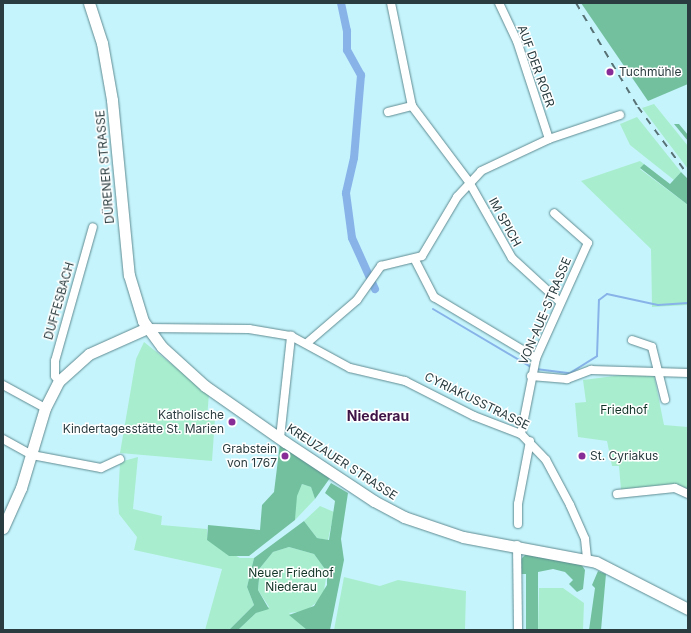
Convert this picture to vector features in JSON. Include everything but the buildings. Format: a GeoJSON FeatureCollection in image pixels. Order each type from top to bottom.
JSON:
{"type":"FeatureCollection","features":[{"type":"Feature","properties":{"kind":"main road","name":"DÜRENER STRASSE"},"geometry":{"type":"LineString","coordinates":[[89,3],[102,44],[112,100],[128,275],[147,328]]}},
{"type":"Feature","properties":{"kind":"main road"},"geometry":{"type":"LineString","coordinates":[[3,528],[32,455],[45,408],[59,381],[89,354],[147,328]]}},
{"type":"Feature","properties":{"kind":"main road","name":"KREUZAUER STRASSE"},"geometry":{"type":"LineString","coordinates":[[147,328],[186,370],[280,438],[374,501],[404,517],[463,537],[517,545],[587,559],[619,572],[688,609]]}},
{"type":"Feature","properties":{"kind":"street"},"geometry":{"type":"LineString","coordinates":[[388,112],[412,106],[391,3]]}},
{"type":"Feature","properties":{"kind":"street","name":"AUF DER ROER"},"geometry":{"type":"LineString","coordinates":[[499,3],[517,41],[549,139]]}},
{"type":"Feature","properties":{"kind":"street","name":"IM SPICH"},"geometry":{"type":"LineString","coordinates":[[412,106],[469,182],[512,258],[560,302]]}},
{"type":"Feature","properties":{"kind":"street"},"geometry":{"type":"LineString","coordinates":[[307,343],[357,300],[370,277],[391,261],[415,260],[430,245],[469,182],[496,161],[549,139],[620,115]]}},
{"type":"Feature","properties":{"kind":"street","name":"VON-AUE-STRASSE"},"geometry":{"type":"LineString","coordinates":[[521,434],[533,368],[560,302],[588,243],[554,213]]}},
{"type":"Feature","properties":{"kind":"street","name":"DUFFESBACH"},"geometry":{"type":"LineString","coordinates":[[59,381],[55,376],[55,361],[93,227]]}},
{"type":"Feature","properties":{"kind":"street"},"geometry":{"type":"LineString","coordinates":[[415,260],[434,297],[533,368],[568,379],[591,370],[658,370],[688,373]]}},
{"type":"Feature","properties":{"kind":"street","name":"CYRIAKUSSTRASSE"},"geometry":{"type":"LineString","coordinates":[[147,328],[249,329],[291,336],[307,343],[350,368],[405,380],[474,416],[521,434],[530,441],[546,460],[570,505],[585,539],[587,559]]}},
{"type":"Feature","properties":{"kind":"street"},"geometry":{"type":"LineString","coordinates":[[280,438],[291,336]]}},
{"type":"Feature","properties":{"kind":"street"},"geometry":{"type":"LineString","coordinates":[[632,340],[652,347],[665,399]]}},
{"type":"Feature","properties":{"kind":"street"},"geometry":{"type":"LineString","coordinates":[[3,385],[45,408]]}},
{"type":"Feature","properties":{"kind":"street"},"geometry":{"type":"LineString","coordinates":[[3,439],[32,455],[100,468],[120,459]]}},
{"type":"Feature","properties":{"kind":"street"},"geometry":{"type":"LineString","coordinates":[[518,524],[518,504],[530,441]]}},
{"type":"Feature","properties":{"kind":"street"},"geometry":{"type":"LineString","coordinates":[[617,494],[675,488],[688,494]]}},
{"type":"Feature","properties":{"kind":"street"},"geometry":{"type":"LineString","coordinates":[[517,545],[518,630]]}},
{"type":"Feature","properties":{"kind":"green space"},"geometry":{"type":"Polygon","coordinates":[[[581,3],[688,3],[688,84],[648,101],[581,3]]]}},
{"type":"Feature","properties":{"kind":"green space"},"geometry":{"type":"Polygon","coordinates":[[[654,104],[688,146],[688,169],[642,108],[654,104]]]}},
{"type":"Feature","properties":{"kind":"green space"},"geometry":{"type":"Polygon","coordinates":[[[637,117],[681,172],[674,180],[630,145],[620,124],[637,117]]]}},
{"type":"Feature","properties":{"kind":"green space"},"geometry":{"type":"Polygon","coordinates":[[[674,124],[679,124],[688,135],[688,141],[674,124]]]}},
{"type":"Feature","properties":{"kind":"green space"},"geometry":{"type":"Polygon","coordinates":[[[640,161],[644,164],[640,169],[688,205],[688,305],[652,307],[651,249],[581,181],[640,161]]]}},
{"type":"Feature","properties":{"kind":"green space"},"geometry":{"type":"Polygon","coordinates":[[[644,164],[670,184],[681,172],[688,179],[688,205],[640,168],[644,164]]]}},
{"type":"Feature","properties":{"kind":"green space"},"geometry":{"type":"Polygon","coordinates":[[[144,342],[209,394],[207,418],[215,419],[212,461],[120,453],[136,359],[144,342]]]}},
{"type":"Feature","properties":{"kind":"green space","name":"Friedhof"},"geometry":{"type":"Polygon","coordinates":[[[630,374],[654,375],[664,425],[688,427],[688,489],[675,484],[621,490],[619,466],[612,466],[607,441],[578,437],[575,403],[586,402],[583,380],[630,374]]]}},
{"type":"Feature","properties":{"kind":"green space"},"geometry":{"type":"Polygon","coordinates":[[[280,443],[330,478],[315,499],[311,487],[302,484],[297,496],[295,520],[249,556],[229,556],[207,540],[208,525],[260,530],[262,505],[274,492],[280,443]]]}},
{"type":"Feature","properties":{"kind":"green space"},"geometry":{"type":"Polygon","coordinates":[[[138,457],[133,509],[162,516],[161,525],[207,529],[207,540],[240,558],[254,558],[247,587],[254,605],[229,630],[205,630],[222,569],[134,550],[137,537],[119,514],[118,500],[120,462],[138,457]]]}},
{"type":"Feature","properties":{"kind":"green space"},"geometry":{"type":"Polygon","coordinates":[[[331,483],[348,493],[341,539],[344,560],[330,630],[307,630],[289,615],[314,606],[327,585],[327,572],[314,554],[289,547],[273,552],[260,568],[258,590],[269,609],[256,613],[238,630],[229,630],[254,605],[247,587],[254,558],[304,521],[317,538],[329,540],[335,501],[325,493],[331,483]]]}},
{"type":"Feature","properties":{"kind":"green space"},"geometry":{"type":"Polygon","coordinates":[[[302,484],[311,487],[315,499],[295,520],[296,496],[302,484]]]}},
{"type":"Feature","properties":{"kind":"green space"},"geometry":{"type":"Polygon","coordinates":[[[320,506],[334,512],[328,540],[317,538],[304,521],[320,506]]]}},
{"type":"Feature","properties":{"kind":"green space","name":"Neuer Friedhof Niederau"},"geometry":{"type":"Polygon","coordinates":[[[289,547],[314,554],[327,572],[323,597],[306,611],[289,613],[307,630],[238,630],[256,613],[269,607],[258,590],[260,568],[273,552],[289,547]]]}},
{"type":"Feature","properties":{"kind":"green space"},"geometry":{"type":"Polygon","coordinates":[[[526,554],[581,564],[585,570],[583,589],[577,592],[569,584],[573,580],[565,572],[553,569],[538,572],[538,630],[526,630],[526,574],[520,574],[521,559],[526,554]]]}},
{"type":"Feature","properties":{"kind":"green space"},"geometry":{"type":"Polygon","coordinates":[[[598,571],[606,574],[601,630],[589,630],[595,588],[592,585],[598,571]]]}},
{"type":"Feature","properties":{"kind":"green space"},"geometry":{"type":"Polygon","coordinates":[[[344,577],[380,586],[398,580],[466,591],[465,630],[334,630],[344,577]]]}},
{"type":"Feature","properties":{"kind":"green space"},"geometry":{"type":"Polygon","coordinates":[[[539,588],[563,588],[584,603],[583,630],[538,630],[539,588]]]}},
{"type":"Feature","properties":{"kind":"waterway"},"geometry":{"type":"LineString","coordinates":[[341,3],[347,31],[347,50],[361,75],[354,158],[346,193],[352,238],[375,289]]}},
{"type":"Feature","properties":{"kind":"waterway"},"geometry":{"type":"LineString","coordinates":[[536,369],[570,373],[597,356],[599,300],[607,294],[658,305],[688,303]]}},
{"type":"Feature","properties":{"kind":"waterway"},"geometry":{"type":"LineString","coordinates":[[433,309],[531,367]]}},
{"type":"Feature","properties":{"kind":"railway"},"geometry":{"type":"LineString","coordinates":[[576,3],[638,107],[688,175]]}},
{"type":"Feature","properties":{"kind":"place","name":"Tuchmühle"},"geometry":{"type":"Point","coordinates":[610,72]}},
{"type":"Feature","properties":{"kind":"place","name":"Katholische Kindertagesstätte St. Marien"},"geometry":{"type":"Point","coordinates":[232,422]}},
{"type":"Feature","properties":{"kind":"place","name":"Grabstein von 1767"},"geometry":{"type":"Point","coordinates":[285,456]}},
{"type":"Feature","properties":{"kind":"place","name":"St. Cyriakus"},"geometry":{"type":"Point","coordinates":[582,456]}},
{"type":"Feature","properties":{"kind":"district","name":"Niederau"},"geometry":{"type":"Point","coordinates":[378,416]}}]}
